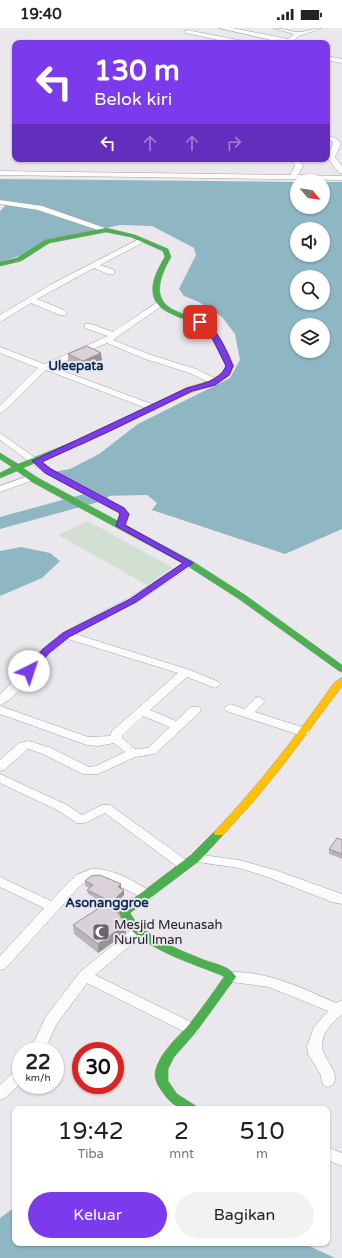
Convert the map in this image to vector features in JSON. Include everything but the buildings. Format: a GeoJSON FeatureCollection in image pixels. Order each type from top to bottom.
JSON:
{"type":"FeatureCollection","features":[{"type":"Feature","properties":{"kind":"main road"},"geometry":{"type":"LineString","coordinates":[[0,264],[18,260],[47,241],[105,230],[120,232],[144,240],[167,251],[168,257],[158,273],[155,299],[159,305],[165,310],[200,322],[213,333],[230,366],[227,373],[215,382],[189,390],[154,408],[36,461],[17,467],[0,476]]}},
{"type":"Feature","properties":{"kind":"main road"},"geometry":{"type":"LineString","coordinates":[[0,455],[33,479],[189,563],[242,597],[342,669]]}},
{"type":"Feature","properties":{"kind":"main road"},"geometry":{"type":"LineString","coordinates":[[187,1106],[173,1097],[162,1082],[162,1069],[170,1054],[192,1029],[230,977],[225,972],[164,946],[139,931],[127,921],[124,912],[184,864],[195,858],[257,792],[304,732],[325,701],[342,681]]}},
{"type":"Feature","properties":{"kind":"street"},"geometry":{"type":"LineString","coordinates":[[222,28],[279,40]]}},
{"type":"Feature","properties":{"kind":"street"},"geometry":{"type":"LineString","coordinates":[[276,28],[292,31],[296,35]]}},
{"type":"Feature","properties":{"kind":"street"},"geometry":{"type":"LineString","coordinates":[[290,40],[296,35],[319,28]]}},
{"type":"Feature","properties":{"kind":"street"},"geometry":{"type":"LineString","coordinates":[[187,32],[228,40]]}},
{"type":"Feature","properties":{"kind":"street"},"geometry":{"type":"LineString","coordinates":[[330,59],[342,61]]}},
{"type":"Feature","properties":{"kind":"street"},"geometry":{"type":"LineString","coordinates":[[330,138],[335,140],[337,144],[331,157],[342,171]]}},
{"type":"Feature","properties":{"kind":"street"},"geometry":{"type":"LineString","coordinates":[[295,174],[299,166],[296,162]]}},
{"type":"Feature","properties":{"kind":"street"},"geometry":{"type":"LineString","coordinates":[[0,174],[290,177]]}},
{"type":"Feature","properties":{"kind":"street"},"geometry":{"type":"LineString","coordinates":[[330,178],[342,178]]}},
{"type":"Feature","properties":{"kind":"street"},"geometry":{"type":"LineString","coordinates":[[0,202],[33,205],[105,230]]}},
{"type":"Feature","properties":{"kind":"street"},"geometry":{"type":"LineString","coordinates":[[0,319],[30,299],[93,265],[144,240]]}},
{"type":"Feature","properties":{"kind":"street"},"geometry":{"type":"LineString","coordinates":[[93,265],[111,272]]}},
{"type":"Feature","properties":{"kind":"street"},"geometry":{"type":"LineString","coordinates":[[30,299],[63,313]]}},
{"type":"Feature","properties":{"kind":"street"},"geometry":{"type":"LineString","coordinates":[[0,410],[44,368],[111,338],[159,305]]}},
{"type":"Feature","properties":{"kind":"street"},"geometry":{"type":"LineString","coordinates":[[88,326],[148,357],[193,370],[215,382]]}},
{"type":"Feature","properties":{"kind":"street"},"geometry":{"type":"LineString","coordinates":[[0,350],[44,368],[154,408]]}},
{"type":"Feature","properties":{"kind":"street"},"geometry":{"type":"LineString","coordinates":[[0,436],[48,471],[121,510],[124,514],[121,526]]}},
{"type":"Feature","properties":{"kind":"street"},"geometry":{"type":"LineString","coordinates":[[0,489],[33,479]]}},
{"type":"Feature","properties":{"kind":"street"},"geometry":{"type":"LineString","coordinates":[[0,701],[12,690],[46,651],[66,635],[133,600],[189,563]]}},
{"type":"Feature","properties":{"kind":"street"},"geometry":{"type":"LineString","coordinates":[[66,635],[186,672],[215,684]]}},
{"type":"Feature","properties":{"kind":"street"},"geometry":{"type":"LineString","coordinates":[[116,739],[116,734],[119,729],[186,672]]}},
{"type":"Feature","properties":{"kind":"street"},"geometry":{"type":"LineString","coordinates":[[248,713],[259,701]]}},
{"type":"Feature","properties":{"kind":"street"},"geometry":{"type":"LineString","coordinates":[[230,708],[304,732]]}},
{"type":"Feature","properties":{"kind":"street"},"geometry":{"type":"LineString","coordinates":[[0,710],[87,741],[98,742],[116,739],[133,753]]}},
{"type":"Feature","properties":{"kind":"street"},"geometry":{"type":"LineString","coordinates":[[0,767],[22,746],[29,745],[47,751],[87,771],[98,770],[133,753],[151,751],[195,710]]}},
{"type":"Feature","properties":{"kind":"street"},"geometry":{"type":"LineString","coordinates":[[141,711],[178,726]]}},
{"type":"Feature","properties":{"kind":"street"},"geometry":{"type":"LineString","coordinates":[[0,778],[63,808],[81,820],[106,808],[184,864]]}},
{"type":"Feature","properties":{"kind":"street"},"geometry":{"type":"LineString","coordinates":[[195,858],[239,864],[277,876],[337,899],[342,899]]}},
{"type":"Feature","properties":{"kind":"street"},"geometry":{"type":"LineString","coordinates":[[0,966],[53,907],[84,876],[96,873],[107,875],[147,895]]}},
{"type":"Feature","properties":{"kind":"street"},"geometry":{"type":"LineString","coordinates":[[0,882],[53,907]]}},
{"type":"Feature","properties":{"kind":"street"},"geometry":{"type":"LineString","coordinates":[[41,1042],[50,1022],[85,976],[139,931]]}},
{"type":"Feature","properties":{"kind":"street"},"geometry":{"type":"LineString","coordinates":[[230,977],[236,975],[261,979],[340,1007],[316,1034],[314,1050],[320,1062],[329,1074],[328,1081]]}},
{"type":"Feature","properties":{"kind":"street"},"geometry":{"type":"LineString","coordinates":[[85,976],[192,1029]]}},
{"type":"Feature","properties":{"kind":"street"},"geometry":{"type":"LineString","coordinates":[[0,1094],[12,1083]]}},
{"type":"Feature","properties":{"kind":"street"},"geometry":{"type":"LineString","coordinates":[[330,1154],[342,1160]]}},
{"type":"Feature","properties":{"kind":"green space"},"geometry":{"type":"Polygon","coordinates":[[[88,521],[173,568],[147,585],[58,535],[88,521]]]}},
{"type":"Feature","properties":{"kind":"water"},"geometry":{"type":"Polygon","coordinates":[[[0,179],[290,182],[290,214],[330,214],[330,182],[342,182],[342,529],[285,554],[152,510],[157,503],[147,495],[99,496],[54,472],[70,469],[99,454],[138,424],[230,378],[240,360],[235,334],[222,317],[199,302],[184,296],[179,289],[196,255],[194,248],[152,226],[120,225],[57,238],[19,256],[0,262],[0,211],[5,206],[0,202],[0,179]]]}},
{"type":"Feature","properties":{"kind":"water"},"geometry":{"type":"Polygon","coordinates":[[[21,547],[50,553],[60,561],[42,578],[0,596],[0,551],[21,547]]]}},
{"type":"Feature","properties":{"kind":"water"},"geometry":{"type":"Polygon","coordinates":[[[12,1209],[12,1246],[309,1246],[335,1258],[0,1258],[0,1218],[12,1209]]]}},
{"type":"Feature","properties":{"kind":"waterway"},"geometry":{"type":"LineString","coordinates":[[0,523],[99,496]]}},
{"type":"Feature","properties":{"kind":"traffic: fast"},"geometry":{"type":"LineString","coordinates":[[0,264],[19,260],[47,241],[106,230],[133,236],[166,250],[168,257],[160,272],[156,288],[160,303],[165,309],[193,319],[207,327],[214,335],[226,357]]}},
{"type":"Feature","properties":{"kind":"traffic: fast"},"geometry":{"type":"LineString","coordinates":[[0,476],[78,443]]}},
{"type":"Feature","properties":{"kind":"traffic: fast"},"geometry":{"type":"LineString","coordinates":[[0,455],[35,480],[189,563],[242,597],[342,669]]}},
{"type":"Feature","properties":{"kind":"traffic: fast"},"geometry":{"type":"LineString","coordinates":[[187,1106],[173,1097],[162,1082],[162,1069],[170,1054],[192,1029],[230,977],[225,972],[184,956],[152,940],[129,922],[124,912],[195,858],[219,833]]}},
{"type":"Feature","properties":{"kind":"traffic: slow"},"geometry":{"type":"LineString","coordinates":[[78,443],[189,390],[212,383],[227,373],[230,366],[226,357]]}},
{"type":"Feature","properties":{"kind":"traffic: slow"},"geometry":{"type":"LineString","coordinates":[[219,833],[266,780],[310,724],[337,685],[342,681]]}},
{"type":"Feature","properties":{"kind":"place","name":"Mesjid Meunasah Nurul Iman"},"geometry":{"type":"Point","coordinates":[101,932]}},
{"type":"Feature","properties":{"kind":"district","name":"Uleepata"},"geometry":{"type":"Point","coordinates":[76,366]}},
{"type":"Feature","properties":{"kind":"district","name":"Asonanggroe"},"geometry":{"type":"Point","coordinates":[107,903]}},
{"type":"Feature","properties":{"kind":"route"},"geometry":{"type":"LineString","coordinates":[[29,671],[46,651],[66,635],[133,600],[189,563],[121,526],[124,514],[121,510],[48,471],[36,461],[110,429],[189,390],[215,382],[227,373],[230,366],[223,350],[213,333],[200,322]]}}]}
